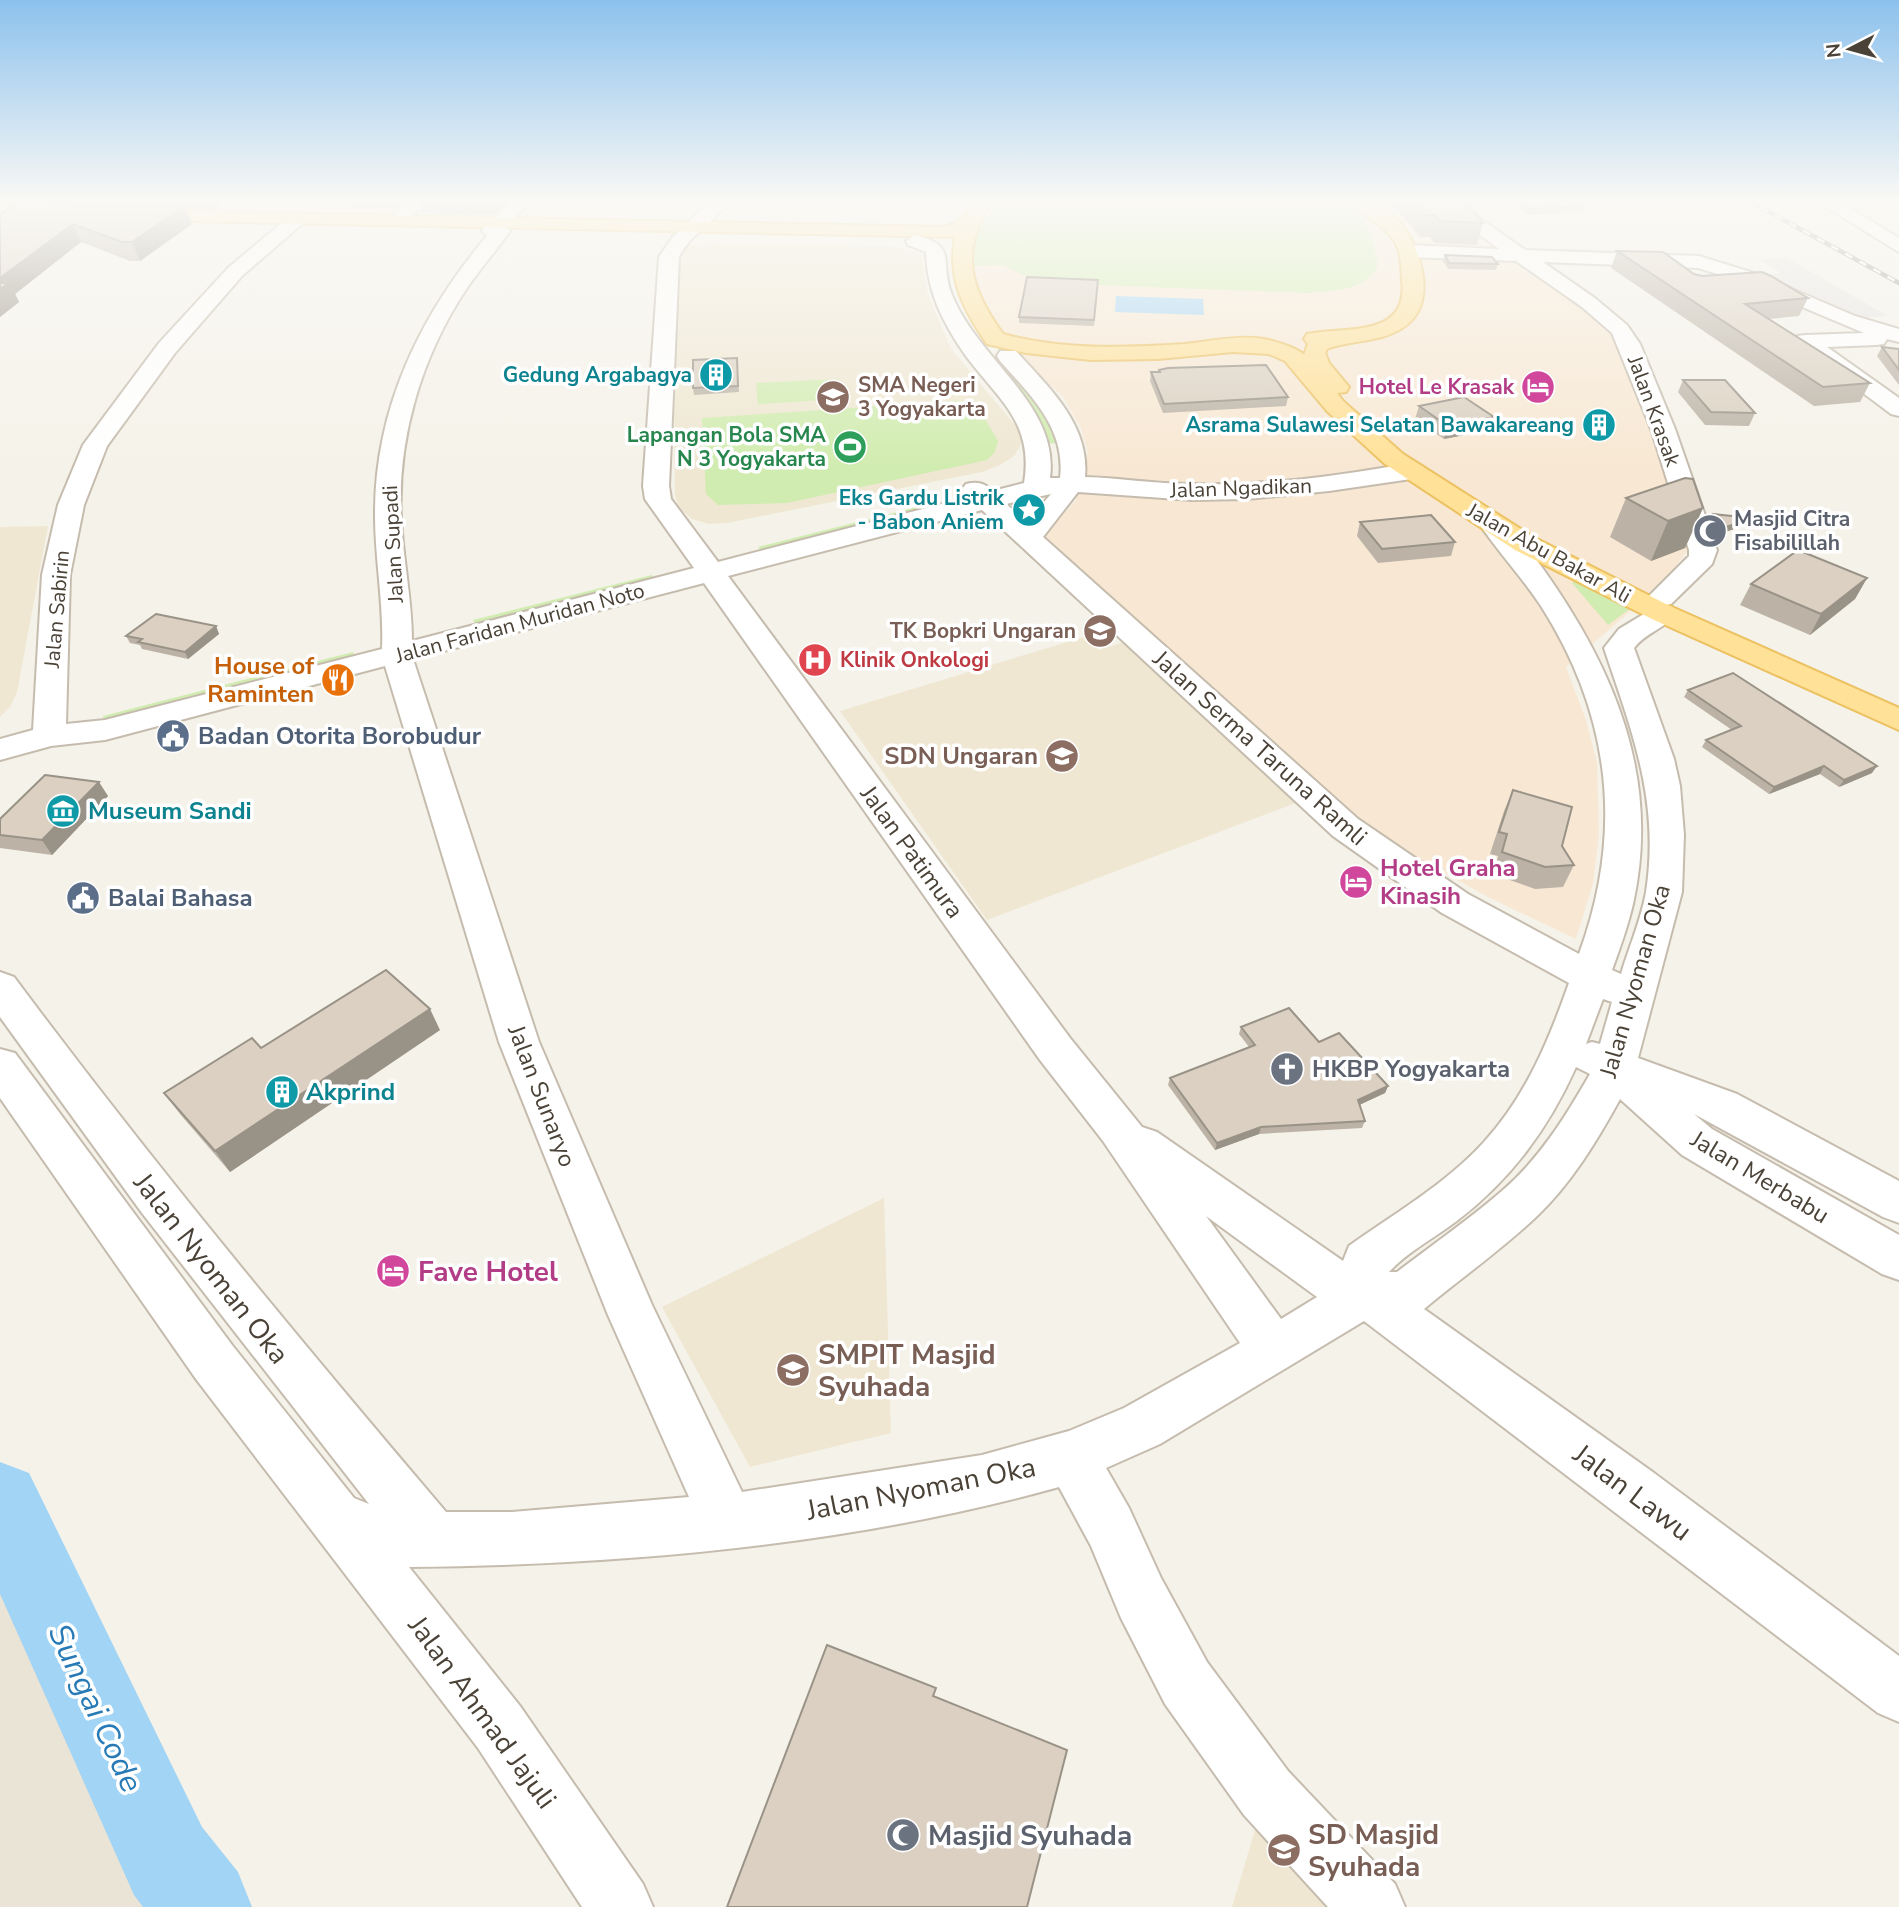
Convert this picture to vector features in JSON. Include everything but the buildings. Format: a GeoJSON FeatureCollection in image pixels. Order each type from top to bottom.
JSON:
{"type":"FeatureCollection","features":[{"type":"Feature","properties":{"kind":"main road"},"geometry":{"type":"LineString","coordinates":[[964,289],[976,313],[995,339],[1028,348],[1091,352],[1232,346],[1339,337],[1384,328],[1408,313],[1413,289]]}},
{"type":"Feature","properties":{"kind":"main road","name":"Jalan Abu Bakar Ali"},"geometry":{"type":"LineString","coordinates":[[1339,337],[1314,348],[1315,358],[1353,404],[1409,453],[1516,523],[1661,605],[1899,720]]}},
{"type":"Feature","properties":{"kind":"main road","name":"Jalan Abu Bakar Ali"},"geometry":{"type":"LineString","coordinates":[[1232,346],[1272,348],[1293,356],[1335,406],[1402,465],[1493,525],[1575,571],[1899,704]]}},
{"type":"Feature","properties":{"kind":"street","name":"Jalan Sabirin"},"geometry":{"type":"LineString","coordinates":[[50,736],[56,575],[71,505],[95,445],[167,348],[220,289]]}},
{"type":"Feature","properties":{"kind":"street","name":"Jalan Supadi"},"geometry":{"type":"LineString","coordinates":[[398,644],[388,510],[389,477],[398,419],[437,321],[457,289]]}},
{"type":"Feature","properties":{"kind":"street","name":"Jalan Patimura"},"geometry":{"type":"LineString","coordinates":[[667,289],[656,486],[662,506],[1055,1049],[1118,1128],[1274,1350]]}},
{"type":"Feature","properties":{"kind":"street"},"geometry":{"type":"LineString","coordinates":[[940,289],[956,324],[1031,423],[1039,446],[1038,481]]}},
{"type":"Feature","properties":{"kind":"street","name":"Jalan Krasak"},"geometry":{"type":"LineString","coordinates":[[1567,289],[1620,328],[1629,344],[1663,429],[1703,550],[1702,558],[1661,605]]}},
{"type":"Feature","properties":{"kind":"street"},"geometry":{"type":"LineString","coordinates":[[1774,289],[1852,322],[1899,337]]}},
{"type":"Feature","properties":{"kind":"street"},"geometry":{"type":"LineString","coordinates":[[1899,337],[1805,341],[1899,409]]}},
{"type":"Feature","properties":{"kind":"street"},"geometry":{"type":"LineString","coordinates":[[995,339],[1049,399],[1062,418],[1069,439],[1072,478],[1028,538]]}},
{"type":"Feature","properties":{"kind":"street","name":"Jalan Ngadikan"},"geometry":{"type":"LineString","coordinates":[[1038,481],[1072,478],[1164,491],[1245,485],[1321,486],[1402,465]]}},
{"type":"Feature","properties":{"kind":"street","name":"Jalan Faridan Muridan Noto"},"geometry":{"type":"LineString","coordinates":[[0,750],[50,736],[105,730],[398,644],[1038,481]]}},
{"type":"Feature","properties":{"kind":"street","name":"Jalan Serma Taruna Ramli"},"geometry":{"type":"LineString","coordinates":[[981,495],[1312,799],[1366,844],[1458,904],[1633,997]]}},
{"type":"Feature","properties":{"kind":"street","name":"Jalan Nyoman Oka"},"geometry":{"type":"LineString","coordinates":[[1361,1296],[1366,1261],[1426,1218],[1498,1157],[1531,1115],[1565,1047],[1615,901],[1620,873],[1623,794],[1616,748],[1598,688],[1581,647],[1542,585],[1493,525]]}},
{"type":"Feature","properties":{"kind":"street","name":"Jalan Nyoman Oka"},"geometry":{"type":"LineString","coordinates":[[0,987],[16,1062],[37,1116],[214,1362],[340,1520],[383,1536],[435,1541],[512,1539],[728,1521],[815,1510],[982,1482],[1071,1457],[1143,1426],[1361,1296],[1406,1294],[1520,1203],[1551,1170],[1583,1126],[1615,1068],[1664,892],[1666,835],[1663,786],[1657,759],[1619,648],[1661,605]]}},
{"type":"Feature","properties":{"kind":"street","name":"Jalan Sunaryo"},"geometry":{"type":"LineString","coordinates":[[398,644],[519,1042],[632,1315],[728,1521]]}},
{"type":"Feature","properties":{"kind":"street"},"geometry":{"type":"LineString","coordinates":[[1565,1047],[1615,1068]]}},
{"type":"Feature","properties":{"kind":"street","name":"Jalan Nyoman Oka"},"geometry":{"type":"LineString","coordinates":[[16,1062],[78,1094],[259,1331],[435,1541]]}},
{"type":"Feature","properties":{"kind":"street","name":"Jalan Merbabu"},"geometry":{"type":"LineString","coordinates":[[1615,1068],[1722,1106],[1899,1203]]}},
{"type":"Feature","properties":{"kind":"street","name":"Jalan Merbabu"},"geometry":{"type":"LineString","coordinates":[[1615,1068],[1697,1143],[1899,1259]]}},
{"type":"Feature","properties":{"kind":"street"},"geometry":{"type":"LineString","coordinates":[[37,1116],[78,1094]]}},
{"type":"Feature","properties":{"kind":"street","name":"Jalan Patimura"},"geometry":{"type":"LineString","coordinates":[[1118,1128],[1361,1296]]}},
{"type":"Feature","properties":{"kind":"street"},"geometry":{"type":"LineString","coordinates":[[142,1260],[184,1233]]}},
{"type":"Feature","properties":{"kind":"street","name":"Jalan Lawu"},"geometry":{"type":"LineString","coordinates":[[1361,1296],[1634,1492],[1899,1692]]}},
{"type":"Feature","properties":{"kind":"street"},"geometry":{"type":"LineString","coordinates":[[214,1362],[259,1331]]}},
{"type":"Feature","properties":{"kind":"street"},"geometry":{"type":"LineString","coordinates":[[1071,1457],[1110,1527],[1141,1598],[1186,1683],[1266,1793],[1372,1907]]}},
{"type":"Feature","properties":{"kind":"street","name":"Jalan Ahmad Jajuli"},"geometry":{"type":"LineString","coordinates":[[340,1520],[499,1727],[620,1907]]}},
{"type":"Feature","properties":{"kind":"shaded area","name":"SMA Negeri 3 Yogyakarta"},"geometry":{"type":"Polygon","coordinates":[[[677,289],[927,289],[951,349],[1022,433],[1021,444],[1014,456],[982,472],[727,523],[709,524],[692,519],[679,508],[675,495],[673,326],[677,289]]]}},
{"type":"Feature","properties":{"kind":"shaded area"},"geometry":{"type":"Polygon","coordinates":[[[976,289],[1569,289],[1589,303],[1623,340],[1690,547],[1664,582],[1566,667],[1586,720],[1597,763],[1599,834],[1593,883],[1576,939],[1490,898],[1418,859],[1358,820],[1043,538],[1076,500],[1088,452],[1081,428],[1063,397],[1035,371],[980,305],[976,289]]]}},
{"type":"Feature","properties":{"kind":"shaded area"},"geometry":{"type":"Polygon","coordinates":[[[1789,289],[1841,289],[1888,316],[1859,318],[1789,289]]]}},
{"type":"Feature","properties":{"kind":"shaded area"},"geometry":{"type":"Polygon","coordinates":[[[48,526],[17,692],[10,707],[0,717],[0,527],[48,526]]]}},
{"type":"Feature","properties":{"kind":"shaded area","name":"SDN Ungaran"},"geometry":{"type":"Polygon","coordinates":[[[1084,637],[1099,650],[1127,641],[1301,801],[987,920],[840,711],[1084,637]]]}},
{"type":"Feature","properties":{"kind":"shaded area","name":"SMPIT Masjid Syuhada"},"geometry":{"type":"Polygon","coordinates":[[[884,1198],[891,1433],[750,1467],[662,1307],[884,1198]]]}},
{"type":"Feature","properties":{"kind":"shaded area"},"geometry":{"type":"Polygon","coordinates":[[[0,1468],[182,1849],[230,1907],[0,1907],[0,1468]]]}},
{"type":"Feature","properties":{"kind":"shaded area","name":"SD Masjid Syuhada"},"geometry":{"type":"Polygon","coordinates":[[[1266,1793],[1372,1907],[1232,1907],[1266,1793]]]}},
{"type":"Feature","properties":{"kind":"green space"},"geometry":{"type":"Polygon","coordinates":[[[1201,289],[1343,289],[1307,293],[1201,289]]]}},
{"type":"Feature","properties":{"kind":"green space"},"geometry":{"type":"Polygon","coordinates":[[[1019,378],[1032,389],[1061,444],[1048,443],[1039,420],[1010,380],[1019,378]]]}},
{"type":"Feature","properties":{"kind":"green space"},"geometry":{"type":"Polygon","coordinates":[[[839,379],[843,399],[758,404],[756,383],[839,379]]]}},
{"type":"Feature","properties":{"kind":"green space","name":"Lapangan Bola SMA N 3 Yogyakarta"},"geometry":{"type":"Polygon","coordinates":[[[974,400],[998,441],[995,452],[987,460],[787,503],[718,505],[706,494],[702,418],[974,400]]]}},
{"type":"Feature","properties":{"kind":"green space"},"geometry":{"type":"Polygon","coordinates":[[[937,502],[943,508],[764,554],[758,547],[937,502]]]}},
{"type":"Feature","properties":{"kind":"green space"},"geometry":{"type":"Polygon","coordinates":[[[652,575],[657,582],[477,628],[473,620],[652,575]]]}},
{"type":"Feature","properties":{"kind":"green space"},"geometry":{"type":"Polygon","coordinates":[[[1575,580],[1631,608],[1608,625],[1572,583],[1575,580]]]}},
{"type":"Feature","properties":{"kind":"green space"},"geometry":{"type":"Polygon","coordinates":[[[353,652],[356,660],[104,726],[103,716],[353,652]]]}},
{"type":"Feature","properties":{"kind":"water"},"geometry":{"type":"Polygon","coordinates":[[[1116,296],[1203,299],[1204,315],[1115,312],[1116,296]]]}},
{"type":"Feature","properties":{"kind":"waterway","name":"Sungai Code"},"geometry":{"type":"LineString","coordinates":[[0,1502],[168,1861],[203,1907]]}},
{"type":"Feature","properties":{"kind":"place","name":"Gedung Argabagya"},"geometry":{"type":"Point","coordinates":[716,375]}},
{"type":"Feature","properties":{"kind":"place","name":"Hotel Le Krasak"},"geometry":{"type":"Point","coordinates":[1538,387]}},
{"type":"Feature","properties":{"kind":"place","name":"SMA Negeri 3 Yogyakarta"},"geometry":{"type":"Point","coordinates":[833,397]}},
{"type":"Feature","properties":{"kind":"place","name":"Asrama Sulawesi Selatan Bawakareang"},"geometry":{"type":"Point","coordinates":[1599,425]}},
{"type":"Feature","properties":{"kind":"place","name":"Lapangan Bola SMA N 3 Yogyakarta"},"geometry":{"type":"Point","coordinates":[850,447]}},
{"type":"Feature","properties":{"kind":"place","name":"Eks Gardu Listrik - Babon Aniem"},"geometry":{"type":"Point","coordinates":[1029,510]}},
{"type":"Feature","properties":{"kind":"place","name":"Masjid Citra Fisabilillah"},"geometry":{"type":"Point","coordinates":[1710,531]}},
{"type":"Feature","properties":{"kind":"place","name":"TK Bopkri Ungaran"},"geometry":{"type":"Point","coordinates":[1100,631]}},
{"type":"Feature","properties":{"kind":"place","name":"Klinik Onkologi"},"geometry":{"type":"Point","coordinates":[815,660]}},
{"type":"Feature","properties":{"kind":"place","name":"House of Raminten"},"geometry":{"type":"Point","coordinates":[338,680]}},
{"type":"Feature","properties":{"kind":"place","name":"Badan Otorita Borobudur"},"geometry":{"type":"Point","coordinates":[173,736]}},
{"type":"Feature","properties":{"kind":"place","name":"SDN Ungaran"},"geometry":{"type":"Point","coordinates":[1062,756]}},
{"type":"Feature","properties":{"kind":"place","name":"Museum Sandi"},"geometry":{"type":"Point","coordinates":[63,811]}},
{"type":"Feature","properties":{"kind":"place","name":"Hotel Graha Kinasih"},"geometry":{"type":"Point","coordinates":[1356,882]}},
{"type":"Feature","properties":{"kind":"place","name":"Balai Bahasa"},"geometry":{"type":"Point","coordinates":[83,898]}},
{"type":"Feature","properties":{"kind":"place","name":"HKBP Yogyakarta"},"geometry":{"type":"Point","coordinates":[1287,1069]}},
{"type":"Feature","properties":{"kind":"place","name":"Akprind"},"geometry":{"type":"Point","coordinates":[282,1092]}},
{"type":"Feature","properties":{"kind":"place","name":"Fave Hotel"},"geometry":{"type":"Point","coordinates":[393,1271]}},
{"type":"Feature","properties":{"kind":"place","name":"SMPIT Masjid Syuhada"},"geometry":{"type":"Point","coordinates":[793,1370]}},
{"type":"Feature","properties":{"kind":"place","name":"Masjid Syuhada"},"geometry":{"type":"Point","coordinates":[903,1835]}},
{"type":"Feature","properties":{"kind":"place","name":"SD Masjid Syuhada"},"geometry":{"type":"Point","coordinates":[1284,1850]}}]}
